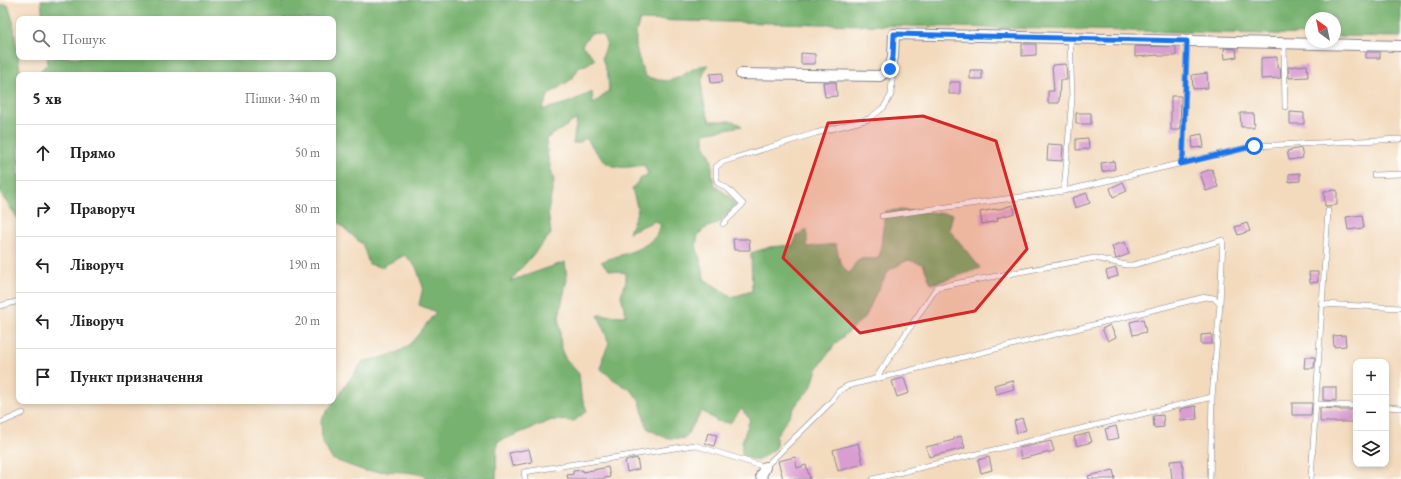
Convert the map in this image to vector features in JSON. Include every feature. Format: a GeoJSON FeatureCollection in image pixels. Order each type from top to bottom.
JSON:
{"type":"FeatureCollection","features":[{"type":"Feature","properties":{"kind":"street"},"geometry":{"type":"LineString","coordinates":[[741,74],[880,76],[890,69],[893,57],[894,34],[1401,46]]}},
{"type":"Feature","properties":{"kind":"street"},"geometry":{"type":"LineString","coordinates":[[762,479],[761,476],[765,467]]}},
{"type":"Feature","properties":{"kind":"lane"},"geometry":{"type":"LineString","coordinates":[[1064,190],[1072,98],[1070,38]]}},
{"type":"Feature","properties":{"kind":"lane"},"geometry":{"type":"LineString","coordinates":[[1180,164],[1183,156],[1187,41]]}},
{"type":"Feature","properties":{"kind":"lane"},"geometry":{"type":"LineString","coordinates":[[1284,44],[1285,107]]}},
{"type":"Feature","properties":{"kind":"lane"},"geometry":{"type":"LineString","coordinates":[[723,224],[743,204],[728,189],[718,183],[716,177],[716,167],[722,162],[816,133],[869,119],[884,108],[891,94],[893,57]]}},
{"type":"Feature","properties":{"kind":"lane"},"geometry":{"type":"LineString","coordinates":[[882,216],[1064,190],[1254,146],[1401,139]]}},
{"type":"Feature","properties":{"kind":"lane"},"geometry":{"type":"LineString","coordinates":[[1374,175],[1401,174]]}},
{"type":"Feature","properties":{"kind":"lane"},"geometry":{"type":"LineString","coordinates":[[1311,479],[1328,211]]}},
{"type":"Feature","properties":{"kind":"lane"},"geometry":{"type":"LineString","coordinates":[[876,378],[937,287],[1095,258],[1126,265],[1133,265],[1223,240],[1220,304],[1212,397],[1210,479]]}},
{"type":"Feature","properties":{"kind":"lane"},"geometry":{"type":"LineString","coordinates":[[525,479],[524,472],[694,445],[765,467],[831,402],[839,391],[847,386],[1205,297],[1214,298],[1220,304]]}},
{"type":"Feature","properties":{"kind":"lane"},"geometry":{"type":"LineString","coordinates":[[0,306],[16,302]]}},
{"type":"Feature","properties":{"kind":"lane"},"geometry":{"type":"LineString","coordinates":[[1321,304],[1401,308]]}},
{"type":"Feature","properties":{"kind":"lane"},"geometry":{"type":"LineString","coordinates":[[873,479],[1212,397]]}},
{"type":"Feature","properties":{"kind":"lane"},"geometry":{"type":"LineString","coordinates":[[1316,404],[1353,406]]}},
{"type":"Feature","properties":{"kind":"lane"},"geometry":{"type":"LineString","coordinates":[[1389,407],[1401,408]]}},
{"type":"Feature","properties":{"kind":"lane"},"geometry":{"type":"LineString","coordinates":[[0,423],[23,413]]}},
{"type":"Feature","properties":{"kind":"path"},"geometry":{"type":"LineString","coordinates":[[280,5],[282,0]]}},
{"type":"Feature","properties":{"kind":"highlighted area"},"geometry":{"type":"Polygon","coordinates":[[[923,116],[996,141],[1027,249],[975,311],[860,333],[783,258],[828,123],[923,116]]]}},
{"type":"Feature","properties":{"kind":"green space"},"geometry":{"type":"Polygon","coordinates":[[[41,0],[1401,0],[1401,37],[1341,36],[1341,12],[1305,12],[1305,35],[640,20],[637,28],[636,42],[640,63],[646,77],[671,80],[698,67],[708,65],[703,77],[702,92],[710,121],[733,121],[742,126],[704,133],[704,144],[712,159],[712,175],[715,185],[731,198],[736,206],[720,222],[704,229],[698,235],[696,246],[704,279],[732,297],[752,291],[751,253],[770,247],[793,245],[797,236],[807,229],[807,247],[836,244],[840,263],[849,274],[859,260],[877,259],[880,254],[885,211],[899,210],[953,214],[949,229],[980,268],[931,284],[923,264],[908,260],[889,270],[876,293],[866,316],[836,343],[817,369],[811,388],[798,402],[776,436],[776,448],[757,461],[742,456],[742,442],[750,419],[741,409],[730,423],[717,421],[702,411],[685,438],[673,439],[665,437],[647,428],[640,402],[632,391],[613,379],[601,369],[603,357],[609,343],[598,315],[626,316],[621,295],[626,281],[626,273],[609,270],[601,262],[628,253],[647,244],[657,234],[661,225],[655,221],[629,232],[638,210],[632,189],[640,179],[648,174],[644,165],[623,167],[609,164],[598,155],[586,138],[579,143],[573,143],[577,119],[546,139],[548,158],[554,181],[548,212],[551,234],[510,281],[565,262],[567,279],[559,316],[561,349],[565,358],[579,374],[581,395],[587,411],[574,421],[552,420],[497,442],[496,479],[426,479],[424,475],[405,472],[365,471],[332,459],[322,441],[321,420],[332,404],[336,404],[336,399],[363,361],[390,355],[405,348],[417,336],[436,312],[419,305],[423,287],[416,267],[405,255],[381,267],[369,264],[363,245],[336,221],[336,72],[39,72],[48,63],[48,60],[336,60],[336,16],[43,16],[41,0]],[[591,33],[582,45],[595,59],[586,65],[580,66],[572,79],[549,94],[542,110],[567,103],[592,92],[593,104],[609,91],[608,76],[602,58],[607,43],[601,34],[591,33]]]}},
{"type":"Feature","properties":{"kind":"green space"},"geometry":{"type":"Polygon","coordinates":[[[0,5],[8,5],[13,21],[16,42],[16,60],[18,60],[20,71],[16,72],[16,216],[0,193],[0,5]]]}},
{"type":"Feature","properties":{"kind":"building"},"geometry":{"type":"Polygon","coordinates":[[[1022,44],[1036,44],[1036,55],[1022,56],[1022,44]]]}},
{"type":"Feature","properties":{"kind":"building"},"geometry":{"type":"Polygon","coordinates":[[[1135,46],[1176,47],[1176,56],[1158,55],[1135,57],[1135,46]]]}},
{"type":"Feature","properties":{"kind":"building"},"geometry":{"type":"Polygon","coordinates":[[[1224,48],[1236,49],[1237,57],[1225,59],[1224,48]]]}},
{"type":"Feature","properties":{"kind":"building"},"geometry":{"type":"Polygon","coordinates":[[[1366,52],[1380,52],[1380,58],[1366,58],[1366,52]]]}},
{"type":"Feature","properties":{"kind":"building"},"geometry":{"type":"Polygon","coordinates":[[[801,53],[815,54],[815,64],[801,64],[801,53]]]}},
{"type":"Feature","properties":{"kind":"building"},"geometry":{"type":"Polygon","coordinates":[[[1277,57],[1277,68],[1280,67],[1281,78],[1261,79],[1261,58],[1277,57]]]}},
{"type":"Feature","properties":{"kind":"building"},"geometry":{"type":"Polygon","coordinates":[[[1066,64],[1067,80],[1060,80],[1059,103],[1048,103],[1048,91],[1054,91],[1052,65],[1066,64]]]}},
{"type":"Feature","properties":{"kind":"building"},"geometry":{"type":"Polygon","coordinates":[[[1307,65],[1308,77],[1289,78],[1288,67],[1307,65]]]}},
{"type":"Feature","properties":{"kind":"building"},"geometry":{"type":"Polygon","coordinates":[[[970,70],[982,70],[982,79],[970,79],[970,70]]]}},
{"type":"Feature","properties":{"kind":"building"},"geometry":{"type":"Polygon","coordinates":[[[722,73],[722,82],[711,83],[710,74],[722,73]]]}},
{"type":"Feature","properties":{"kind":"building"},"geometry":{"type":"Polygon","coordinates":[[[1207,73],[1208,88],[1193,89],[1192,75],[1207,73]]]}},
{"type":"Feature","properties":{"kind":"building"},"geometry":{"type":"Polygon","coordinates":[[[823,82],[836,82],[837,96],[825,97],[823,82]]]}},
{"type":"Feature","properties":{"kind":"building"},"geometry":{"type":"Polygon","coordinates":[[[949,82],[960,82],[960,94],[949,94],[949,82]]]}},
{"type":"Feature","properties":{"kind":"building"},"geometry":{"type":"Polygon","coordinates":[[[1171,96],[1181,96],[1180,130],[1171,130],[1171,96]]]}},
{"type":"Feature","properties":{"kind":"building"},"geometry":{"type":"Polygon","coordinates":[[[1290,112],[1304,113],[1304,124],[1290,124],[1290,112]]]}},
{"type":"Feature","properties":{"kind":"building"},"geometry":{"type":"Polygon","coordinates":[[[1076,113],[1091,113],[1091,124],[1076,124],[1076,113]]]}},
{"type":"Feature","properties":{"kind":"building"},"geometry":{"type":"Polygon","coordinates":[[[1240,113],[1253,113],[1254,127],[1241,127],[1240,113]]]}},
{"type":"Feature","properties":{"kind":"building"},"geometry":{"type":"Polygon","coordinates":[[[1202,134],[1204,147],[1193,148],[1192,136],[1202,134]]]}},
{"type":"Feature","properties":{"kind":"building"},"geometry":{"type":"Polygon","coordinates":[[[1088,138],[1089,149],[1076,150],[1076,139],[1088,138]]]}},
{"type":"Feature","properties":{"kind":"building"},"geometry":{"type":"Polygon","coordinates":[[[1048,144],[1063,145],[1062,161],[1047,160],[1048,144]]]}},
{"type":"Feature","properties":{"kind":"building"},"geometry":{"type":"Polygon","coordinates":[[[1301,148],[1303,158],[1289,160],[1287,151],[1301,148]]]}},
{"type":"Feature","properties":{"kind":"building"},"geometry":{"type":"Polygon","coordinates":[[[1114,161],[1115,169],[1102,172],[1101,163],[1114,161]]]}},
{"type":"Feature","properties":{"kind":"building"},"geometry":{"type":"Polygon","coordinates":[[[1212,169],[1218,187],[1206,191],[1200,173],[1212,169]]]}},
{"type":"Feature","properties":{"kind":"building"},"geometry":{"type":"Polygon","coordinates":[[[1300,173],[1300,181],[1289,182],[1289,174],[1300,173]]]}},
{"type":"Feature","properties":{"kind":"building"},"geometry":{"type":"Polygon","coordinates":[[[1123,182],[1127,191],[1113,197],[1110,188],[1123,182]]]}},
{"type":"Feature","properties":{"kind":"building"},"geometry":{"type":"Polygon","coordinates":[[[1337,190],[1337,205],[1325,206],[1324,191],[1337,190]]]}},
{"type":"Feature","properties":{"kind":"building"},"geometry":{"type":"Polygon","coordinates":[[[1087,193],[1090,203],[1075,208],[1072,198],[1087,193]]]}},
{"type":"Feature","properties":{"kind":"building"},"geometry":{"type":"Polygon","coordinates":[[[1013,205],[1015,213],[997,218],[998,221],[982,224],[980,212],[996,210],[1013,205]]]}},
{"type":"Feature","properties":{"kind":"building"},"geometry":{"type":"Polygon","coordinates":[[[1362,215],[1364,228],[1348,230],[1346,217],[1362,215]]]}},
{"type":"Feature","properties":{"kind":"building"},"geometry":{"type":"Polygon","coordinates":[[[1247,223],[1250,231],[1238,235],[1235,227],[1247,223]]]}},
{"type":"Feature","properties":{"kind":"building"},"geometry":{"type":"Polygon","coordinates":[[[733,239],[749,239],[750,250],[734,250],[733,239]]]}},
{"type":"Feature","properties":{"kind":"building"},"geometry":{"type":"Polygon","coordinates":[[[1125,242],[1129,254],[1116,259],[1112,246],[1125,242]]]}},
{"type":"Feature","properties":{"kind":"building"},"geometry":{"type":"Polygon","coordinates":[[[1116,268],[1118,276],[1108,279],[1106,271],[1116,268]]]}},
{"type":"Feature","properties":{"kind":"building"},"geometry":{"type":"Polygon","coordinates":[[[1309,272],[1318,272],[1318,282],[1310,283],[1309,272]]]}},
{"type":"Feature","properties":{"kind":"building"},"geometry":{"type":"Polygon","coordinates":[[[1143,319],[1146,332],[1133,335],[1130,322],[1143,319]]]}},
{"type":"Feature","properties":{"kind":"building"},"geometry":{"type":"Polygon","coordinates":[[[1110,325],[1116,337],[1108,341],[1102,329],[1110,325]]]}},
{"type":"Feature","properties":{"kind":"building"},"geometry":{"type":"Polygon","coordinates":[[[1212,334],[1212,344],[1201,344],[1201,335],[1212,334]]]}},
{"type":"Feature","properties":{"kind":"building"},"geometry":{"type":"Polygon","coordinates":[[[1345,335],[1346,346],[1334,347],[1333,336],[1345,335]]]}},
{"type":"Feature","properties":{"kind":"building"},"geometry":{"type":"Polygon","coordinates":[[[1305,357],[1315,357],[1314,368],[1304,368],[1305,357]]]}},
{"type":"Feature","properties":{"kind":"building"},"geometry":{"type":"Polygon","coordinates":[[[904,378],[909,393],[897,397],[892,381],[904,378]]]}},
{"type":"Feature","properties":{"kind":"building"},"geometry":{"type":"Polygon","coordinates":[[[1012,380],[1014,389],[996,394],[994,385],[1012,380]]]}},
{"type":"Feature","properties":{"kind":"building"},"geometry":{"type":"Polygon","coordinates":[[[1323,387],[1336,387],[1336,401],[1323,400],[1323,387]]]}},
{"type":"Feature","properties":{"kind":"building"},"geometry":{"type":"Polygon","coordinates":[[[1292,403],[1312,403],[1311,415],[1292,415],[1292,403]]]}},
{"type":"Feature","properties":{"kind":"building"},"geometry":{"type":"Polygon","coordinates":[[[1196,406],[1197,419],[1181,421],[1180,409],[1196,406]]]}},
{"type":"Feature","properties":{"kind":"building"},"geometry":{"type":"Polygon","coordinates":[[[1320,408],[1353,410],[1353,422],[1320,422],[1320,408]]]}},
{"type":"Feature","properties":{"kind":"building"},"geometry":{"type":"Polygon","coordinates":[[[1163,415],[1164,427],[1154,428],[1153,416],[1163,415]]]}},
{"type":"Feature","properties":{"kind":"building"},"geometry":{"type":"Polygon","coordinates":[[[1022,418],[1026,430],[1017,433],[1014,421],[1022,418]]]}},
{"type":"Feature","properties":{"kind":"building"},"geometry":{"type":"Polygon","coordinates":[[[1116,426],[1119,438],[1108,440],[1105,429],[1116,426]]]}},
{"type":"Feature","properties":{"kind":"building"},"geometry":{"type":"Polygon","coordinates":[[[708,433],[717,435],[714,446],[705,443],[708,433]]]}},
{"type":"Feature","properties":{"kind":"building"},"geometry":{"type":"Polygon","coordinates":[[[1089,433],[1092,442],[1077,446],[1074,437],[1089,433]]]}},
{"type":"Feature","properties":{"kind":"building"},"geometry":{"type":"Polygon","coordinates":[[[961,436],[965,448],[929,457],[926,447],[954,440],[954,438],[961,436]]]}},
{"type":"Feature","properties":{"kind":"building"},"geometry":{"type":"Polygon","coordinates":[[[1051,441],[1054,451],[1021,459],[1019,448],[1051,441]]]}},
{"type":"Feature","properties":{"kind":"building"},"geometry":{"type":"Polygon","coordinates":[[[858,443],[863,464],[838,471],[833,450],[858,443]]]}},
{"type":"Feature","properties":{"kind":"building"},"geometry":{"type":"Polygon","coordinates":[[[529,449],[532,462],[512,466],[509,453],[529,449]]]}},
{"type":"Feature","properties":{"kind":"building"},"geometry":{"type":"Polygon","coordinates":[[[795,457],[797,468],[806,465],[810,479],[783,479],[778,461],[795,457]]]}},
{"type":"Feature","properties":{"kind":"building"},"geometry":{"type":"Polygon","coordinates":[[[989,457],[992,470],[981,473],[978,460],[989,457]]]}},
{"type":"Feature","properties":{"kind":"building"},"geometry":{"type":"Polygon","coordinates":[[[637,458],[639,469],[627,472],[625,461],[637,458]]]}},
{"type":"Feature","properties":{"kind":"building"},"geometry":{"type":"Polygon","coordinates":[[[1182,460],[1184,479],[1172,479],[1170,461],[1182,460]]]}},
{"type":"Feature","properties":{"kind":"building"},"geometry":{"type":"Polygon","coordinates":[[[608,467],[610,477],[601,479],[568,479],[567,475],[573,474],[573,471],[583,470],[583,472],[608,467]]]}},
{"type":"Feature","properties":{"kind":"building"},"geometry":{"type":"Polygon","coordinates":[[[1113,470],[1115,479],[1089,479],[1088,476],[1113,470]]]}},
{"type":"Feature","properties":{"kind":"route"},"geometry":{"type":"LineString","coordinates":[[890,69],[893,57],[894,34],[1187,41],[1183,156],[1180,164],[1254,146]]}}]}
